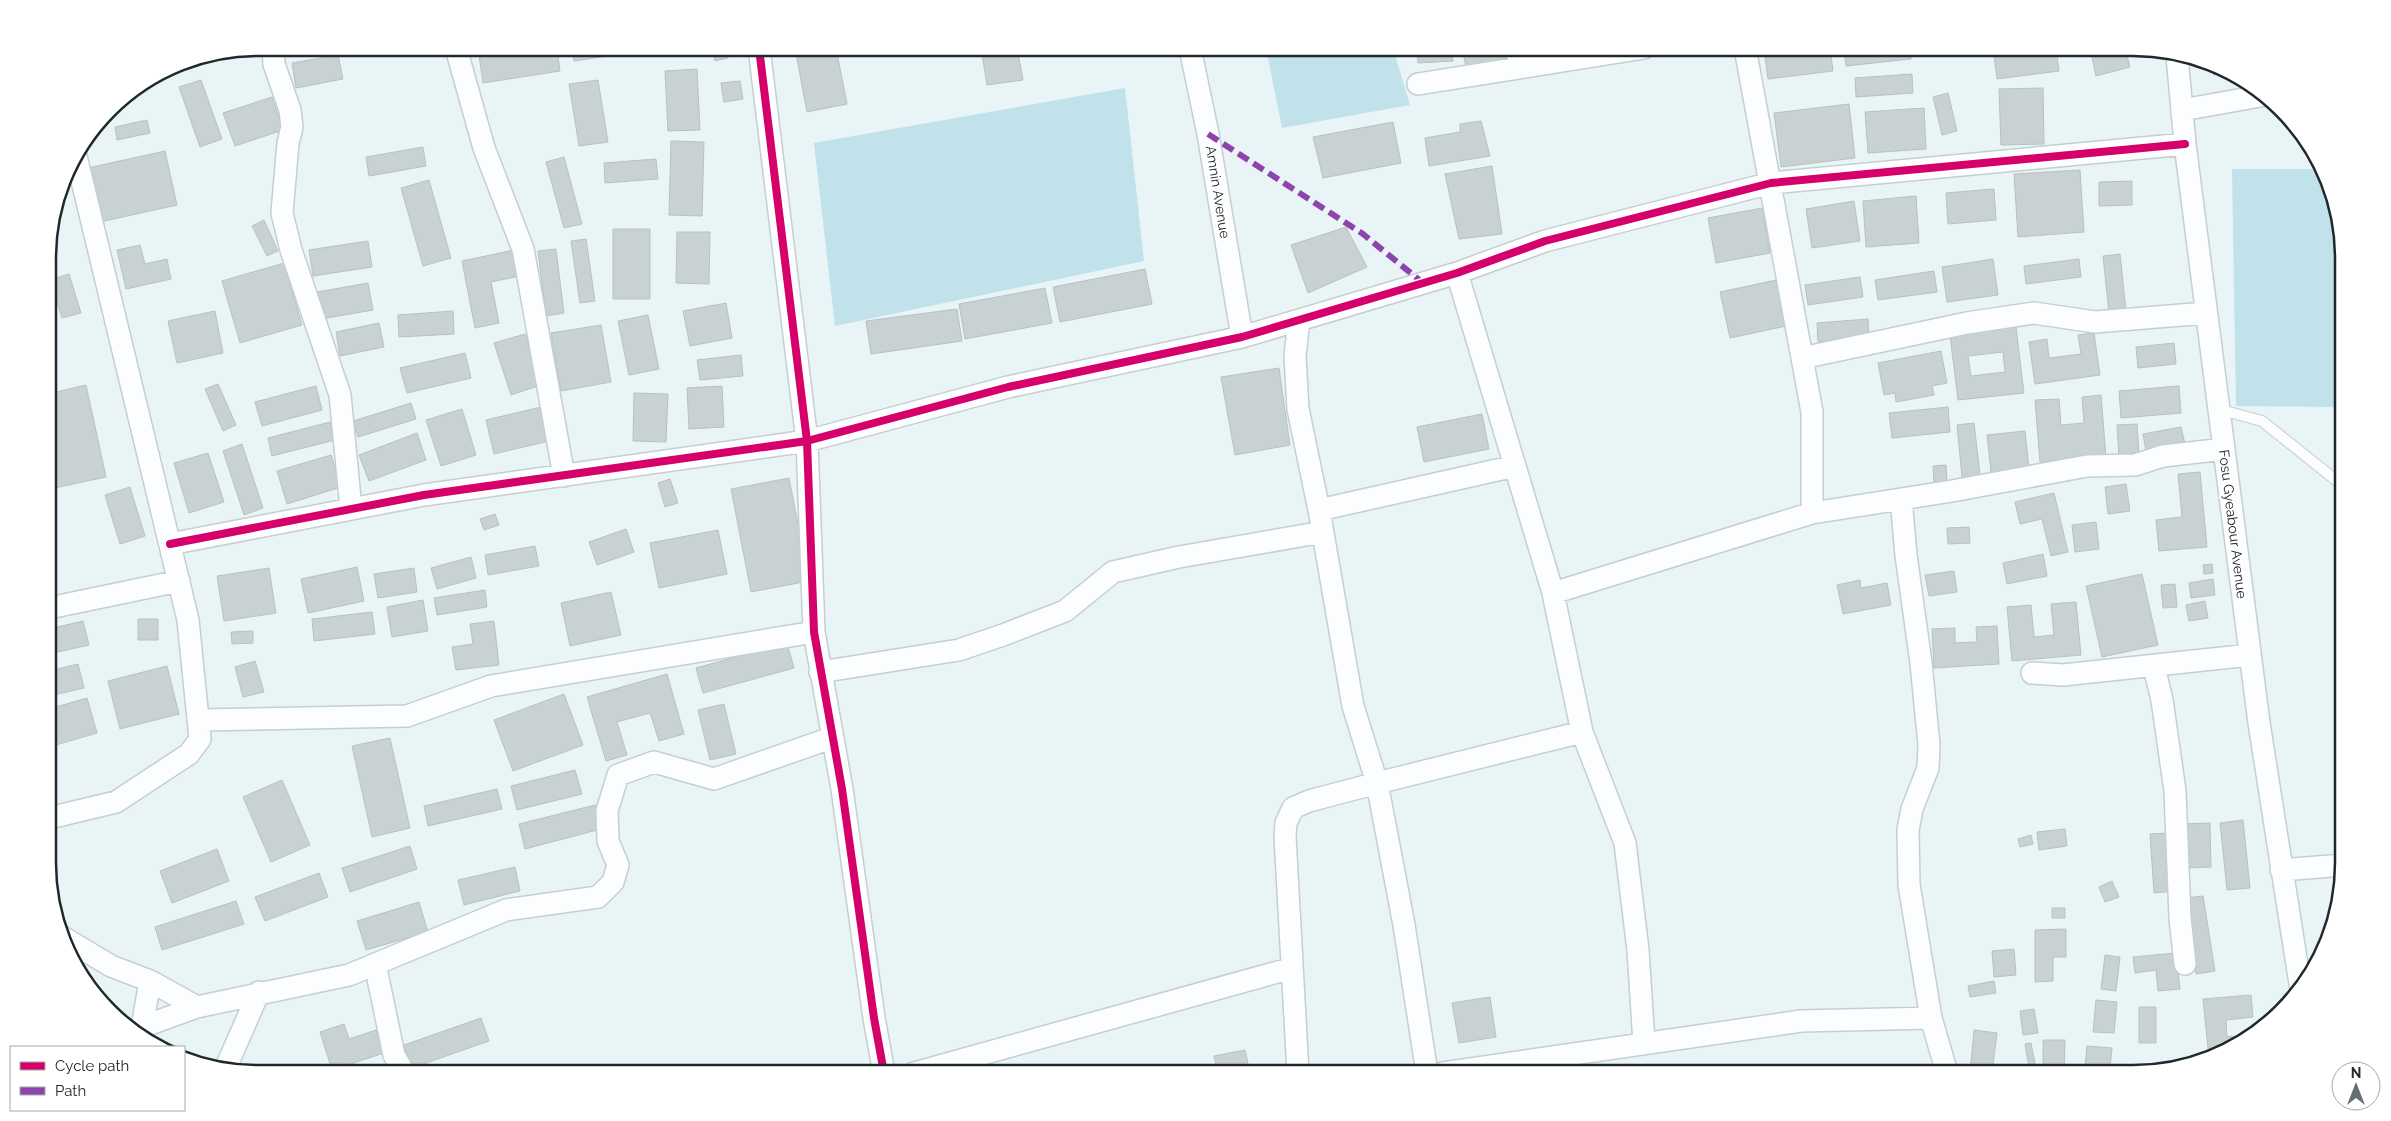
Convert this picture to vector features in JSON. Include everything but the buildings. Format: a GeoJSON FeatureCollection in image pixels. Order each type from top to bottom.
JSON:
{"type":"FeatureCollection","features":[{"type":"Feature","properties":{"kind":"street"},"geometry":{"type":"LineString","coordinates":[[274,56],[274,64],[290,110],[292,127],[288,143],[282,213],[293,258],[340,395],[351,509]]}},
{"type":"Feature","properties":{"kind":"street"},"geometry":{"type":"LineString","coordinates":[[458,56],[484,148],[523,249],[564,476]]}},
{"type":"Feature","properties":{"kind":"street"},"geometry":{"type":"LineString","coordinates":[[759,56],[807,441],[814,632],[831,738],[842,790],[874,1018],[883,1065]]}},
{"type":"Feature","properties":{"kind":"street","name":"Amnin Avenue"},"geometry":{"type":"LineString","coordinates":[[1192,56],[1208,134],[1242,337]]}},
{"type":"Feature","properties":{"kind":"street"},"geometry":{"type":"LineString","coordinates":[[1418,84],[1518,57],[1532,56]]}},
{"type":"Feature","properties":{"kind":"street"},"geometry":{"type":"LineString","coordinates":[[1747,56],[1812,412],[1812,513]]}},
{"type":"Feature","properties":{"kind":"street","name":"Fosu Gyeabour Avenue"},"geometry":{"type":"LineString","coordinates":[[2177,61],[2185,144],[2250,655],[2281,870],[2299,978]]}},
{"type":"Feature","properties":{"kind":"street"},"geometry":{"type":"LineString","coordinates":[[2182,110],[2255,97]]}},
{"type":"Feature","properties":{"kind":"street"},"geometry":{"type":"LineString","coordinates":[[170,544],[424,495],[807,441],[1008,387],[1242,337],[1457,273],[1545,241],[1771,182],[2185,144]]}},
{"type":"Feature","properties":{"kind":"street"},"geometry":{"type":"LineString","coordinates":[[56,816],[116,802],[189,754],[200,739],[188,620],[78,166]]}},
{"type":"Feature","properties":{"kind":"street"},"geometry":{"type":"LineString","coordinates":[[1457,273],[1553,593],[1582,732],[1625,843],[1638,950],[1644,1043]]}},
{"type":"Feature","properties":{"kind":"street"},"geometry":{"type":"LineString","coordinates":[[1802,358],[1967,324],[2034,313],[2095,322],[2206,313]]}},
{"type":"Feature","properties":{"kind":"street"},"geometry":{"type":"LineString","coordinates":[[1299,320],[1295,356],[1298,409],[1319,510],[1353,706],[1377,783],[1404,925],[1426,1065]]}},
{"type":"Feature","properties":{"kind":"street"},"geometry":{"type":"LineString","coordinates":[[1553,593],[1812,513],[2087,466],[2135,465],[2163,456],[2224,449]]}},
{"type":"Feature","properties":{"kind":"street"},"geometry":{"type":"LineString","coordinates":[[1319,510],[1515,466]]}},
{"type":"Feature","properties":{"kind":"street"},"geometry":{"type":"LineString","coordinates":[[1902,499],[1906,555],[1921,663],[1928,745],[1928,768],[1918,790],[1909,823],[1907,854],[1913,911],[1930,1018],[1945,1065]]}},
{"type":"Feature","properties":{"kind":"street"},"geometry":{"type":"LineString","coordinates":[[820,672],[959,650],[1065,611],[1114,572],[1179,557],[1323,532]]}},
{"type":"Feature","properties":{"kind":"street"},"geometry":{"type":"LineString","coordinates":[[56,607],[179,581]]}},
{"type":"Feature","properties":{"kind":"street"},"geometry":{"type":"LineString","coordinates":[[199,720],[406,716],[491,686],[814,632]]}},
{"type":"Feature","properties":{"kind":"street"},"geometry":{"type":"LineString","coordinates":[[2032,673],[2063,675],[2154,667],[2250,655]]}},
{"type":"Feature","properties":{"kind":"street"},"geometry":{"type":"LineString","coordinates":[[2154,667],[2162,700],[2175,792],[2180,918],[2185,964]]}},
{"type":"Feature","properties":{"kind":"street"},"geometry":{"type":"LineString","coordinates":[[1298,1065],[1286,823],[1293,808],[1310,801],[1377,783],[1582,732]]}},
{"type":"Feature","properties":{"kind":"street"},"geometry":{"type":"LineString","coordinates":[[142,1028],[197,1007],[259,992],[349,975],[506,910],[598,897],[613,882],[618,865],[608,841],[607,812],[618,775],[654,762],[714,779],[831,738]]}},
{"type":"Feature","properties":{"kind":"street"},"geometry":{"type":"LineString","coordinates":[[2281,870],[2335,865]]}},
{"type":"Feature","properties":{"kind":"street"},"geometry":{"type":"LineString","coordinates":[[73,943],[111,966],[150,981],[197,1007]]}},
{"type":"Feature","properties":{"kind":"street"},"geometry":{"type":"LineString","coordinates":[[375,964],[394,1055],[399,1065]]}},
{"type":"Feature","properties":{"kind":"street"},"geometry":{"type":"LineString","coordinates":[[943,1065],[1292,968]]}},
{"type":"Feature","properties":{"kind":"street"},"geometry":{"type":"LineString","coordinates":[[139,1026],[150,981]]}},
{"type":"Feature","properties":{"kind":"street"},"geometry":{"type":"LineString","coordinates":[[228,1062],[259,992]]}},
{"type":"Feature","properties":{"kind":"street"},"geometry":{"type":"LineString","coordinates":[[1497,1065],[1801,1021],[1930,1018]]}},
{"type":"Feature","properties":{"kind":"lane"},"geometry":{"type":"LineString","coordinates":[[2218,409],[2262,421],[2335,479]]}},
{"type":"Feature","properties":{"kind":"shaded area"},"geometry":{"type":"Polygon","coordinates":[[[1268,56],[1395,56],[1410,105],[1282,128],[1268,56]]]}},
{"type":"Feature","properties":{"kind":"shaded area"},"geometry":{"type":"Polygon","coordinates":[[[1125,88],[1144,261],[835,326],[814,143],[1125,88]]]}},
{"type":"Feature","properties":{"kind":"shaded area"},"geometry":{"type":"Polygon","coordinates":[[[2232,169],[2314,169],[2328,206],[2333,232],[2335,258],[2335,407],[2236,406],[2232,169]]]}},
{"type":"Feature","properties":{"kind":"marked path"},"geometry":{"type":"LineString","coordinates":[[1208,134],[1363,234],[1423,283]]}},
{"type":"Feature","properties":{"kind":"cycle path"},"geometry":{"type":"LineString","coordinates":[[760,56],[807,441],[814,632],[842,789],[874,1018],[883,1065]]}},
{"type":"Feature","properties":{"kind":"cycle path"},"geometry":{"type":"LineString","coordinates":[[170,544],[424,495],[807,441],[1008,387],[1242,337],[1457,273],[1545,241],[1771,183],[2185,144]]}}]}
